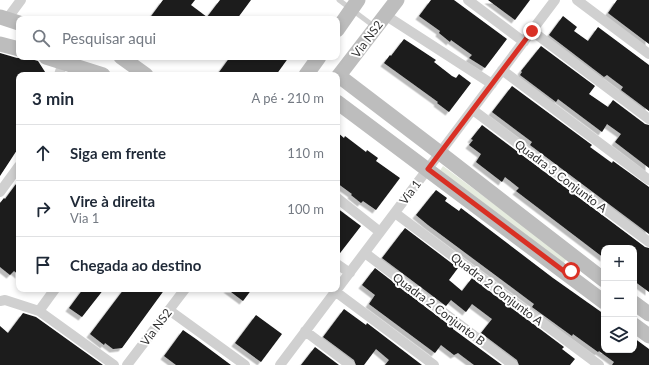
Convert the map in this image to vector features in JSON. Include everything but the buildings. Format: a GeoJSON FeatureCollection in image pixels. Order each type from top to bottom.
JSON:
{"type":"FeatureCollection","features":[{"type":"Feature","properties":{"kind":"street"},"geometry":{"type":"LineString","coordinates":[[9,20],[21,0]]}},
{"type":"Feature","properties":{"kind":"street","name":"Via NS2"},"geometry":{"type":"LineString","coordinates":[[340,74],[397,0]]}},
{"type":"Feature","properties":{"kind":"street"},"geometry":{"type":"LineString","coordinates":[[468,0],[524,42]]}},
{"type":"Feature","properties":{"kind":"street","name":"Via 1"},"geometry":{"type":"LineString","coordinates":[[340,287],[555,0]]}},
{"type":"Feature","properties":{"kind":"street"},"geometry":{"type":"LineString","coordinates":[[577,0],[649,54]]}},
{"type":"Feature","properties":{"kind":"street"},"geometry":{"type":"LineString","coordinates":[[340,26],[355,5]]}},
{"type":"Feature","properties":{"kind":"street"},"geometry":{"type":"LineString","coordinates":[[385,15],[492,84]]}},
{"type":"Feature","properties":{"kind":"street"},"geometry":{"type":"LineString","coordinates":[[532,31],[649,119]]}},
{"type":"Feature","properties":{"kind":"street"},"geometry":{"type":"LineString","coordinates":[[0,44],[16,48]]}},
{"type":"Feature","properties":{"kind":"street"},"geometry":{"type":"LineString","coordinates":[[50,60],[61,69],[82,72]]}},
{"type":"Feature","properties":{"kind":"street"},"geometry":{"type":"LineString","coordinates":[[125,60],[142,72]]}},
{"type":"Feature","properties":{"kind":"street"},"geometry":{"type":"LineString","coordinates":[[308,72],[316,60]]}},
{"type":"Feature","properties":{"kind":"street"},"geometry":{"type":"LineString","coordinates":[[502,70],[649,180]]}},
{"type":"Feature","properties":{"kind":"street"},"geometry":{"type":"LineString","coordinates":[[340,78],[440,153],[601,278]]}},
{"type":"Feature","properties":{"kind":"street"},"geometry":{"type":"LineString","coordinates":[[350,111],[362,94]]}},
{"type":"Feature","properties":{"kind":"street"},"geometry":{"type":"LineString","coordinates":[[340,104],[601,300]]}},
{"type":"Feature","properties":{"kind":"street","name":"Quadra 3 Conjunto A"},"geometry":{"type":"LineString","coordinates":[[473,110],[649,242]]}},
{"type":"Feature","properties":{"kind":"street"},"geometry":{"type":"LineString","coordinates":[[0,192],[16,170]]}},
{"type":"Feature","properties":{"kind":"street"},"geometry":{"type":"LineString","coordinates":[[340,200],[380,232]]}},
{"type":"Feature","properties":{"kind":"street","name":"Quadra 2 Conjunto A"},"geometry":{"type":"LineString","coordinates":[[395,212],[599,365]]}},
{"type":"Feature","properties":{"kind":"street","name":"Quadra 2 Conjunto B"},"geometry":{"type":"LineString","coordinates":[[365,253],[513,365]]}},
{"type":"Feature","properties":{"kind":"street"},"geometry":{"type":"LineString","coordinates":[[565,272],[574,269],[577,265],[577,260]]}},
{"type":"Feature","properties":{"kind":"street"},"geometry":{"type":"LineString","coordinates":[[340,266],[350,273]]}},
{"type":"Feature","properties":{"kind":"street"},"geometry":{"type":"LineString","coordinates":[[591,292],[591,281],[601,279]]}},
{"type":"Feature","properties":{"kind":"street"},"geometry":{"type":"LineString","coordinates":[[39,311],[53,292]]}},
{"type":"Feature","properties":{"kind":"street","name":"Via NS2"},"geometry":{"type":"LineString","coordinates":[[128,365],[183,292]]}},
{"type":"Feature","properties":{"kind":"street"},"geometry":{"type":"LineString","coordinates":[[336,292],[434,365]]}},
{"type":"Feature","properties":{"kind":"street","name":"Via 1"},"geometry":{"type":"LineString","coordinates":[[280,365],[336,292]]}},
{"type":"Feature","properties":{"kind":"street"},"geometry":{"type":"LineString","coordinates":[[0,301],[5,300],[39,311],[114,365]]}},
{"type":"Feature","properties":{"kind":"street"},"geometry":{"type":"LineString","coordinates":[[637,305],[649,314]]}},
{"type":"Feature","properties":{"kind":"street"},"geometry":{"type":"LineString","coordinates":[[169,310],[245,365]]}},
{"type":"Feature","properties":{"kind":"street"},"geometry":{"type":"LineString","coordinates":[[637,327],[649,336]]}},
{"type":"Feature","properties":{"kind":"street"},"geometry":{"type":"LineString","coordinates":[[305,331],[350,365]]}},
{"type":"Feature","properties":{"kind":"lane"},"geometry":{"type":"LineString","coordinates":[[339,0],[355,5],[376,28]]}},
{"type":"Feature","properties":{"kind":"shaded area"},"geometry":{"type":"Polygon","coordinates":[[[443,166],[567,258],[562,266],[439,172],[443,166]]]}},
{"type":"Feature","properties":{"kind":"route"},"geometry":{"type":"LineString","coordinates":[[532,31],[428,169],[565,272],[571,271]]}}]}
